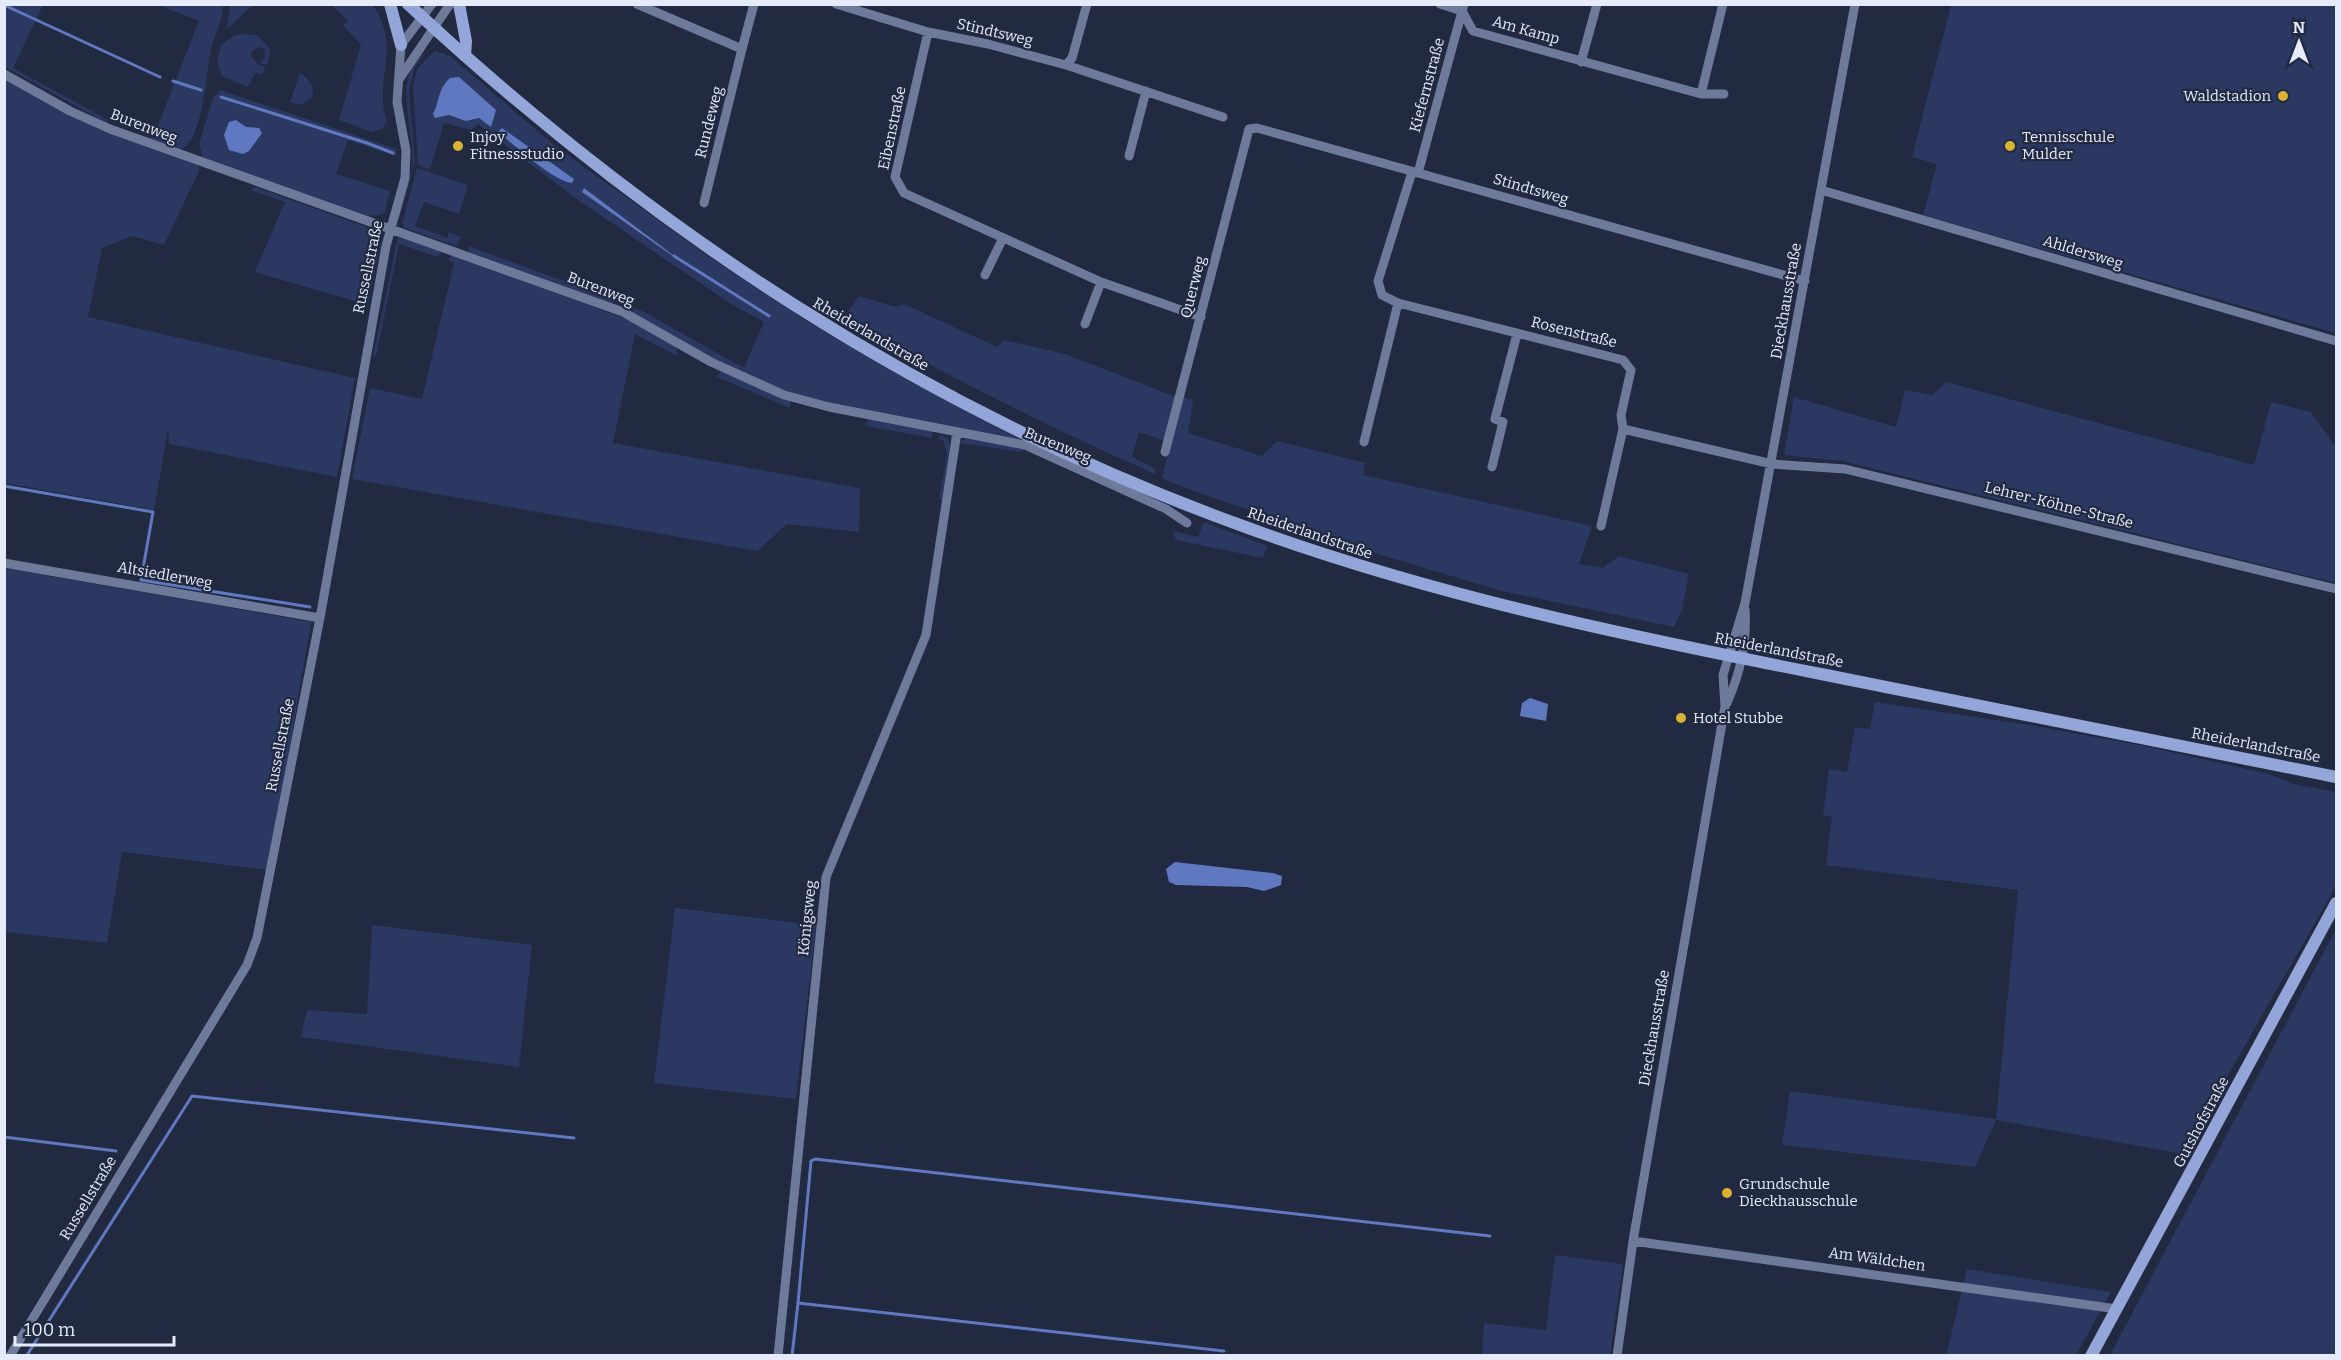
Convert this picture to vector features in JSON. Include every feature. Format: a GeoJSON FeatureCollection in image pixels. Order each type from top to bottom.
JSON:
{"type":"FeatureCollection","features":[{"type":"Feature","properties":{"kind":"main road"},"geometry":{"type":"LineString","coordinates":[[390,4],[401,45]]}},
{"type":"Feature","properties":{"kind":"main road","name":"Rheiderlandstraße"},"geometry":{"type":"LineString","coordinates":[[408,4],[465,56],[590,162],[692,238],[788,303],[852,343],[930,385],[1084,462],[1218,517],[1363,567],[1515,610],[1728,656],[2335,777]]}},
{"type":"Feature","properties":{"kind":"main road"},"geometry":{"type":"LineString","coordinates":[[459,4],[466,41],[465,56]]}},
{"type":"Feature","properties":{"kind":"main road","name":"Gutshofstraße"},"geometry":{"type":"LineString","coordinates":[[2091,1356],[2337,903]]}},
{"type":"Feature","properties":{"kind":"street"},"geometry":{"type":"LineString","coordinates":[[401,45],[432,4]]}},
{"type":"Feature","properties":{"kind":"street"},"geometry":{"type":"LineString","coordinates":[[399,80],[450,4]]}},
{"type":"Feature","properties":{"kind":"street"},"geometry":{"type":"LineString","coordinates":[[637,4],[742,49]]}},
{"type":"Feature","properties":{"kind":"street","name":"Rundeweg"},"geometry":{"type":"LineString","coordinates":[[704,203],[754,4]]}},
{"type":"Feature","properties":{"kind":"street","name":"Stindtsweg"},"geometry":{"type":"LineString","coordinates":[[836,4],[928,32],[988,44],[1066,65],[1223,117]]}},
{"type":"Feature","properties":{"kind":"street"},"geometry":{"type":"LineString","coordinates":[[1066,65],[1072,58],[1087,4]]}},
{"type":"Feature","properties":{"kind":"street"},"geometry":{"type":"LineString","coordinates":[[1440,4],[1463,8]]}},
{"type":"Feature","properties":{"kind":"street"},"geometry":{"type":"LineString","coordinates":[[1581,62],[1597,4]]}},
{"type":"Feature","properties":{"kind":"street"},"geometry":{"type":"LineString","coordinates":[[1701,94],[1724,4]]}},
{"type":"Feature","properties":{"kind":"street","name":"Dieckhausstraße"},"geometry":{"type":"LineString","coordinates":[[1725,706],[1723,675],[1745,603],[1855,4]]}},
{"type":"Feature","properties":{"kind":"street","name":"Am Kamp"},"geometry":{"type":"LineString","coordinates":[[1463,8],[1473,31],[1701,94],[1724,94]]}},
{"type":"Feature","properties":{"kind":"street","name":"Kiefernstraße"},"geometry":{"type":"LineString","coordinates":[[1415,172],[1463,8]]}},
{"type":"Feature","properties":{"kind":"street","name":"Eibenstraße"},"geometry":{"type":"LineString","coordinates":[[928,32],[895,177],[904,193],[1101,282],[1201,317]]}},
{"type":"Feature","properties":{"kind":"street","name":"Russellstraße"},"geometry":{"type":"LineString","coordinates":[[10,1356],[247,966],[264,908],[320,618],[390,231],[407,163],[397,102],[401,45]]}},
{"type":"Feature","properties":{"kind":"street","name":"Burenweg"},"geometry":{"type":"LineString","coordinates":[[4,74],[70,111],[110,129],[390,231],[623,312],[728,371],[784,395],[829,407],[1025,445],[1166,509],[1187,523]]}},
{"type":"Feature","properties":{"kind":"street"},"geometry":{"type":"LineString","coordinates":[[1129,156],[1146,91]]}},
{"type":"Feature","properties":{"kind":"street","name":"Stindtsweg"},"geometry":{"type":"LineString","coordinates":[[1249,129],[1257,128],[1805,281]]}},
{"type":"Feature","properties":{"kind":"street","name":"Querweg"},"geometry":{"type":"LineString","coordinates":[[1165,452],[1249,129]]}},
{"type":"Feature","properties":{"kind":"street"},"geometry":{"type":"LineString","coordinates":[[1364,442],[1398,303],[1382,295],[1378,281],[1415,172]]}},
{"type":"Feature","properties":{"kind":"street","name":"Ahldersweg"},"geometry":{"type":"LineString","coordinates":[[1821,190],[2337,341]]}},
{"type":"Feature","properties":{"kind":"street"},"geometry":{"type":"LineString","coordinates":[[985,275],[1002,238]]}},
{"type":"Feature","properties":{"kind":"street"},"geometry":{"type":"LineString","coordinates":[[1085,324],[1101,282]]}},
{"type":"Feature","properties":{"kind":"street","name":"Rosenstraße"},"geometry":{"type":"LineString","coordinates":[[1398,303],[1623,360],[1630,370],[1622,415],[1623,429],[1601,526]]}},
{"type":"Feature","properties":{"kind":"street","name":"Rosenstraße"},"geometry":{"type":"LineString","coordinates":[[1492,466],[1503,422],[1495,418],[1516,334]]}},
{"type":"Feature","properties":{"kind":"street"},"geometry":{"type":"LineString","coordinates":[[1623,429],[1772,464]]}},
{"type":"Feature","properties":{"kind":"street","name":"Königsweg"},"geometry":{"type":"LineString","coordinates":[[778,1356],[826,877],[926,635],[957,432]]}},
{"type":"Feature","properties":{"kind":"street","name":"Lehrer-Köhne-Straße"},"geometry":{"type":"LineString","coordinates":[[1772,464],[1845,469],[2337,590]]}},
{"type":"Feature","properties":{"kind":"street","name":"Altsiedlerweg"},"geometry":{"type":"LineString","coordinates":[[4,562],[320,618]]}},
{"type":"Feature","properties":{"kind":"street","name":"Dieckhausstraße"},"geometry":{"type":"LineString","coordinates":[[1617,1356],[1633,1241],[1725,706],[1737,678],[1746,638],[1745,603]]}},
{"type":"Feature","properties":{"kind":"street","name":"Am Wäldchen"},"geometry":{"type":"LineString","coordinates":[[1633,1241],[2117,1309]]}},
{"type":"Feature","properties":{"kind":"shaded area"},"geometry":{"type":"Polygon","coordinates":[[[5,5],[43,5],[13,68],[108,120],[107,123],[5,67],[5,5]]]}},
{"type":"Feature","properties":{"kind":"shaded area"},"geometry":{"type":"Polygon","coordinates":[[[159,5],[223,5],[210,54],[199,121],[194,134],[181,149],[149,139],[149,137],[153,138],[199,21],[159,5]]]}},
{"type":"Feature","properties":{"kind":"shaded area"},"geometry":{"type":"Polygon","coordinates":[[[230,5],[253,5],[227,29],[230,5]]]}},
{"type":"Feature","properties":{"kind":"shaded area"},"geometry":{"type":"Polygon","coordinates":[[[332,5],[373,5],[381,21],[386,49],[383,92],[387,123],[383,128],[372,132],[339,120],[361,45],[343,25],[348,21],[332,5]]]}},
{"type":"Feature","properties":{"kind":"shaded area"},"geometry":{"type":"Polygon","coordinates":[[[1951,5],[2336,5],[2336,333],[1923,215],[1937,164],[1912,157],[1951,5]]]}},
{"type":"Feature","properties":{"kind":"shaded area"},"geometry":{"type":"Polygon","coordinates":[[[257,35],[271,50],[267,65],[260,63],[265,58],[264,49],[259,47],[253,50],[251,55],[257,64],[265,67],[262,75],[255,73],[248,87],[222,76],[217,61],[221,45],[233,36],[257,35]]]}},
{"type":"Feature","properties":{"kind":"shaded area"},"geometry":{"type":"Polygon","coordinates":[[[435,51],[450,56],[554,145],[702,252],[807,321],[937,395],[1016,434],[1221,525],[1176,508],[1022,440],[824,403],[787,393],[732,369],[633,313],[632,307],[744,368],[764,322],[731,304],[578,200],[478,124],[471,130],[444,123],[430,170],[418,165],[413,86],[418,68],[435,51]]]}},
{"type":"Feature","properties":{"kind":"shaded area"},"geometry":{"type":"Polygon","coordinates":[[[426,52],[414,68],[409,93],[415,162],[399,219],[400,207],[412,169],[413,155],[407,107],[409,76],[415,63],[426,52]]]}},
{"type":"Feature","properties":{"kind":"shaded area"},"geometry":{"type":"Polygon","coordinates":[[[300,73],[310,83],[313,97],[300,105],[290,102],[300,73]]]}},
{"type":"Feature","properties":{"kind":"shaded area"},"geometry":{"type":"Polygon","coordinates":[[[459,77],[496,110],[491,127],[479,118],[466,121],[449,115],[435,118],[433,114],[443,87],[450,78],[459,77]]]}},
{"type":"Feature","properties":{"kind":"shaded area"},"geometry":{"type":"Polygon","coordinates":[[[4,79],[100,130],[198,165],[199,171],[164,245],[132,236],[102,248],[88,317],[355,378],[337,477],[169,444],[168,429],[154,510],[5,483],[4,79]]]}},
{"type":"Feature","properties":{"kind":"shaded area"},"geometry":{"type":"Polygon","coordinates":[[[220,90],[396,149],[396,156],[348,140],[336,174],[390,191],[385,212],[380,215],[365,216],[203,158],[199,144],[213,98],[220,90]]]}},
{"type":"Feature","properties":{"kind":"shaded area"},"geometry":{"type":"Polygon","coordinates":[[[236,120],[246,127],[259,128],[262,133],[249,151],[243,154],[229,150],[224,135],[229,122],[236,120]]]}},
{"type":"Feature","properties":{"kind":"shaded area"},"geometry":{"type":"Polygon","coordinates":[[[502,128],[574,179],[572,183],[564,181],[534,162],[498,132],[502,128]]]}},
{"type":"Feature","properties":{"kind":"shaded area"},"geometry":{"type":"Polygon","coordinates":[[[417,168],[468,185],[459,214],[424,202],[415,226],[447,238],[449,232],[462,237],[456,246],[405,228],[402,223],[417,168]]]}},
{"type":"Feature","properties":{"kind":"shaded area"},"geometry":{"type":"Polygon","coordinates":[[[255,187],[375,230],[381,242],[368,305],[255,272],[285,202],[251,190],[255,187]]]}},
{"type":"Feature","properties":{"kind":"shaded area"},"geometry":{"type":"Polygon","coordinates":[[[584,188],[677,258],[677,259],[582,192],[584,188]]]}},
{"type":"Feature","properties":{"kind":"shaded area"},"geometry":{"type":"Polygon","coordinates":[[[398,237],[442,250],[438,257],[399,244],[376,357],[373,356],[398,237]]]}},
{"type":"Feature","properties":{"kind":"shaded area"},"geometry":{"type":"Polygon","coordinates":[[[468,246],[616,300],[612,304],[469,252],[468,246]]]}},
{"type":"Feature","properties":{"kind":"shaded area"},"geometry":{"type":"Polygon","coordinates":[[[453,254],[634,322],[676,346],[677,356],[635,334],[613,443],[860,488],[859,532],[787,524],[757,551],[352,479],[370,388],[422,399],[454,263],[448,260],[453,254]]]}},
{"type":"Feature","properties":{"kind":"shaded area"},"geometry":{"type":"Polygon","coordinates":[[[859,296],[896,307],[904,304],[997,347],[1004,340],[1065,354],[1176,397],[1165,441],[1139,432],[1132,457],[1155,468],[1155,474],[997,400],[844,317],[859,296]]]}},
{"type":"Feature","properties":{"kind":"shaded area"},"geometry":{"type":"Polygon","coordinates":[[[721,371],[790,401],[790,408],[717,377],[721,371]]]}},
{"type":"Feature","properties":{"kind":"shaded area"},"geometry":{"type":"Polygon","coordinates":[[[1946,382],[2254,465],[2271,402],[2311,412],[2336,447],[2336,583],[1842,461],[1784,455],[1794,397],[1896,427],[1905,390],[1932,395],[1946,382]]]}},
{"type":"Feature","properties":{"kind":"shaded area"},"geometry":{"type":"Polygon","coordinates":[[[1183,397],[1193,400],[1188,433],[1262,456],[1277,441],[1365,463],[1363,475],[1592,526],[1579,564],[1603,568],[1619,556],[1689,574],[1682,610],[1674,627],[1498,590],[1345,544],[1183,487],[1162,478],[1183,397]]]}},
{"type":"Feature","properties":{"kind":"shaded area"},"geometry":{"type":"Polygon","coordinates":[[[868,419],[932,431],[932,438],[866,426],[868,419]]]}},
{"type":"Feature","properties":{"kind":"shaded area"},"geometry":{"type":"Polygon","coordinates":[[[940,434],[948,439],[950,445],[942,500],[939,499],[947,454],[943,440],[938,439],[940,434]]]}},
{"type":"Feature","properties":{"kind":"shaded area"},"geometry":{"type":"Polygon","coordinates":[[[967,437],[1023,448],[1023,452],[959,443],[967,437]]]}},
{"type":"Feature","properties":{"kind":"shaded area"},"geometry":{"type":"Polygon","coordinates":[[[1204,522],[1267,546],[1263,558],[1176,540],[1173,531],[1198,537],[1204,522]]]}},
{"type":"Feature","properties":{"kind":"shaded area"},"geometry":{"type":"Polygon","coordinates":[[[4,568],[311,622],[269,870],[122,852],[107,943],[5,932],[4,568]]]}},
{"type":"Feature","properties":{"kind":"shaded area"},"geometry":{"type":"Polygon","coordinates":[[[1530,698],[1548,704],[1546,721],[1520,716],[1522,703],[1530,698]]]}},
{"type":"Feature","properties":{"kind":"shaded area"},"geometry":{"type":"Polygon","coordinates":[[[1875,702],[2035,726],[2144,746],[2269,774],[2293,784],[2336,792],[2336,886],[2183,1154],[1996,1120],[1975,1167],[1782,1145],[1790,1091],[1996,1119],[2018,890],[1826,865],[1832,817],[1823,815],[1829,769],[1847,772],[1855,727],[1870,729],[1875,702]]]}},
{"type":"Feature","properties":{"kind":"shaded area"},"geometry":{"type":"Polygon","coordinates":[[[1175,862],[1273,873],[1282,876],[1281,885],[1264,891],[1247,887],[1176,885],[1169,882],[1166,869],[1175,862]]]}},
{"type":"Feature","properties":{"kind":"shaded area"},"geometry":{"type":"Polygon","coordinates":[[[675,908],[816,925],[796,1099],[654,1083],[675,908]]]}},
{"type":"Feature","properties":{"kind":"shaded area"},"geometry":{"type":"Polygon","coordinates":[[[372,925],[532,945],[519,1067],[301,1037],[307,1010],[367,1014],[372,925]]]}},
{"type":"Feature","properties":{"kind":"shaded area"},"geometry":{"type":"Polygon","coordinates":[[[2336,929],[2336,1355],[2110,1355],[2336,929]]]}},
{"type":"Feature","properties":{"kind":"shaded area"},"geometry":{"type":"Polygon","coordinates":[[[1555,1255],[1623,1264],[1610,1355],[1482,1355],[1484,1323],[1546,1330],[1555,1255]]]}},
{"type":"Feature","properties":{"kind":"shaded area"},"geometry":{"type":"Polygon","coordinates":[[[1967,1269],[2111,1292],[2076,1355],[1946,1356],[1967,1269]]]}},
{"type":"Feature","properties":{"kind":"waterway"},"geometry":{"type":"LineString","coordinates":[[4,5],[160,77]]}},
{"type":"Feature","properties":{"kind":"waterway"},"geometry":{"type":"LineString","coordinates":[[173,81],[201,90]]}},
{"type":"Feature","properties":{"kind":"waterway"},"geometry":{"type":"LineString","coordinates":[[221,97],[393,153]]}},
{"type":"Feature","properties":{"kind":"waterway"},"geometry":{"type":"LineString","coordinates":[[674,256],[769,316]]}},
{"type":"Feature","properties":{"kind":"waterway"},"geometry":{"type":"LineString","coordinates":[[4,486],[153,512],[141,580],[310,607]]}},
{"type":"Feature","properties":{"kind":"waterway"},"geometry":{"type":"LineString","coordinates":[[27,1355],[192,1096],[574,1138]]}},
{"type":"Feature","properties":{"kind":"waterway"},"geometry":{"type":"LineString","coordinates":[[4,1137],[116,1151]]}},
{"type":"Feature","properties":{"kind":"waterway"},"geometry":{"type":"LineString","coordinates":[[798,1303],[811,1161],[815,1159],[1490,1236]]}},
{"type":"Feature","properties":{"kind":"waterway"},"geometry":{"type":"LineString","coordinates":[[792,1356],[798,1303],[1224,1351]]}},
{"type":"Feature","properties":{"kind":"place","name":"Waldstadion"},"geometry":{"type":"Point","coordinates":[2283,96]}},
{"type":"Feature","properties":{"kind":"place","name":"Injoy Fitnessstudio"},"geometry":{"type":"Point","coordinates":[458,146]}},
{"type":"Feature","properties":{"kind":"place","name":"Tennisschule Mulder"},"geometry":{"type":"Point","coordinates":[2010,146]}},
{"type":"Feature","properties":{"kind":"place","name":"Hotel Stubbe"},"geometry":{"type":"Point","coordinates":[1681,718]}},
{"type":"Feature","properties":{"kind":"place","name":"Grundschule Dieckhausschule"},"geometry":{"type":"Point","coordinates":[1727,1193]}}]}
